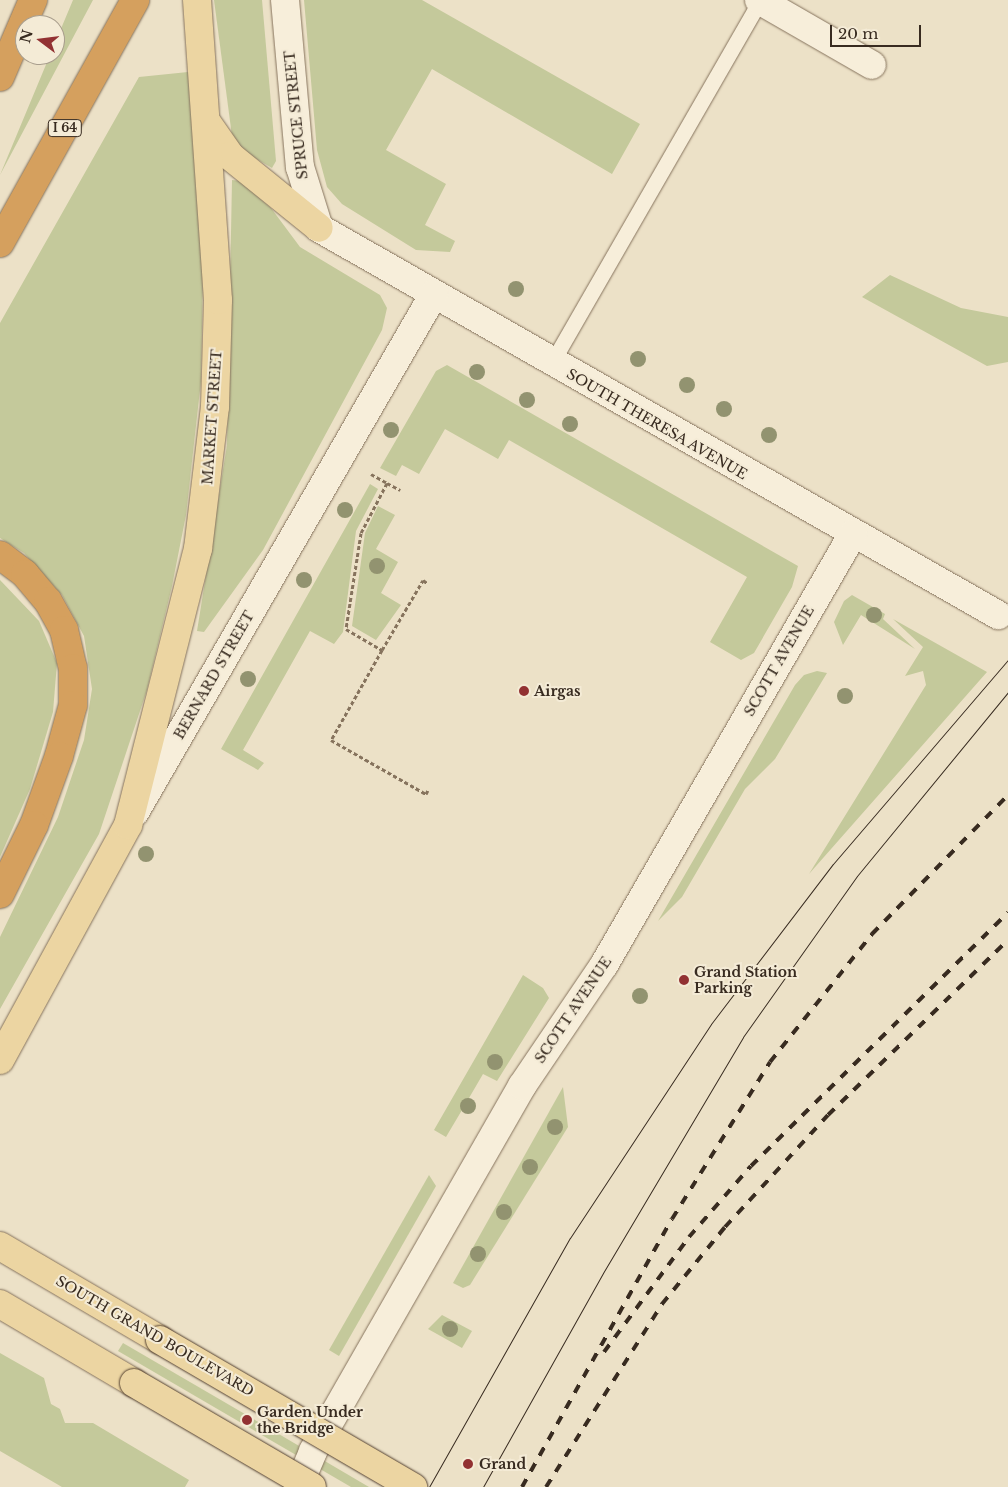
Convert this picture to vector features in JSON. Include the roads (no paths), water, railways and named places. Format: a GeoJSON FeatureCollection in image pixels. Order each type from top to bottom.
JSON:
{"type":"FeatureCollection","features":[{"type":"Feature","properties":{"kind":"highway"},"geometry":{"type":"LineString","coordinates":[[0,77],[33,0]]}},
{"type":"Feature","properties":{"kind":"highway","name":"I 64"},"geometry":{"type":"LineString","coordinates":[[0,243],[131,6]]}},
{"type":"Feature","properties":{"kind":"highway"},"geometry":{"type":"LineString","coordinates":[[0,555],[25,574],[48,601],[64,630],[73,668],[73,705],[59,756],[34,825],[0,894]]}},
{"type":"Feature","properties":{"kind":"main road","name":"MARKET STREET"},"geometry":{"type":"LineString","coordinates":[[128,825],[179,636],[209,472],[218,300],[208,124],[197,0]]}},
{"type":"Feature","properties":{"kind":"main road"},"geometry":{"type":"LineString","coordinates":[[208,124],[230,156],[319,228]]}},
{"type":"Feature","properties":{"kind":"main road","name":"BERNARD STREET"},"geometry":{"type":"LineString","coordinates":[[0,1060],[128,825]]}},
{"type":"Feature","properties":{"kind":"main road","name":"SOUTH GRAND BOULEVARD"},"geometry":{"type":"LineString","coordinates":[[0,1246],[413,1487]]}},
{"type":"Feature","properties":{"kind":"main road"},"geometry":{"type":"LineString","coordinates":[[0,1304],[312,1487]]}},
{"type":"Feature","properties":{"kind":"street","name":"SPRUCE STREET"},"geometry":{"type":"LineString","coordinates":[[285,0],[300,167],[319,228]]}},
{"type":"Feature","properties":{"kind":"street"},"geometry":{"type":"LineString","coordinates":[[760,0],[872,65]]}},
{"type":"Feature","properties":{"kind":"street","name":"SOUTH THERESA AVENUE"},"geometry":{"type":"LineString","coordinates":[[319,228],[552,364],[998,615]]}},
{"type":"Feature","properties":{"kind":"street","name":"BERNARD STREET"},"geometry":{"type":"LineString","coordinates":[[128,825],[434,294]]}},
{"type":"Feature","properties":{"kind":"street","name":"SCOTT AVENUE"},"geometry":{"type":"LineString","coordinates":[[298,1487],[313,1451],[522,1086],[604,965],[852,534]]}},
{"type":"Feature","properties":{"kind":"lane"},"geometry":{"type":"LineString","coordinates":[[552,364],[760,0]]}},
{"type":"Feature","properties":{"kind":"tram line"},"geometry":{"type":"LineString","coordinates":[[429,1487],[570,1238],[711,1024],[833,864],[1008,660]]}},
{"type":"Feature","properties":{"kind":"tram line"},"geometry":{"type":"LineString","coordinates":[[483,1487],[603,1273],[743,1037],[857,876],[1008,692]]}},
{"type":"Feature","properties":{"kind":"railway"},"geometry":{"type":"LineString","coordinates":[[522,1487],[672,1219],[770,1062],[872,934],[1008,795]]}},
{"type":"Feature","properties":{"kind":"railway"},"geometry":{"type":"LineString","coordinates":[[604,1352],[689,1237],[751,1166],[1008,913]]}},
{"type":"Feature","properties":{"kind":"railway"},"geometry":{"type":"LineString","coordinates":[[546,1487],[662,1304],[725,1227],[828,1115],[1008,940]]}},
{"type":"Feature","properties":{"kind":"place","name":"Airgas"},"geometry":{"type":"Point","coordinates":[524,691]}},
{"type":"Feature","properties":{"kind":"place","name":"Grand Station Parking"},"geometry":{"type":"Point","coordinates":[684,980]}},
{"type":"Feature","properties":{"kind":"place","name":"Garden Under the Bridge"},"geometry":{"type":"Point","coordinates":[247,1420]}},
{"type":"Feature","properties":{"kind":"place","name":"Grand"},"geometry":{"type":"Point","coordinates":[468,1464]}}]}
